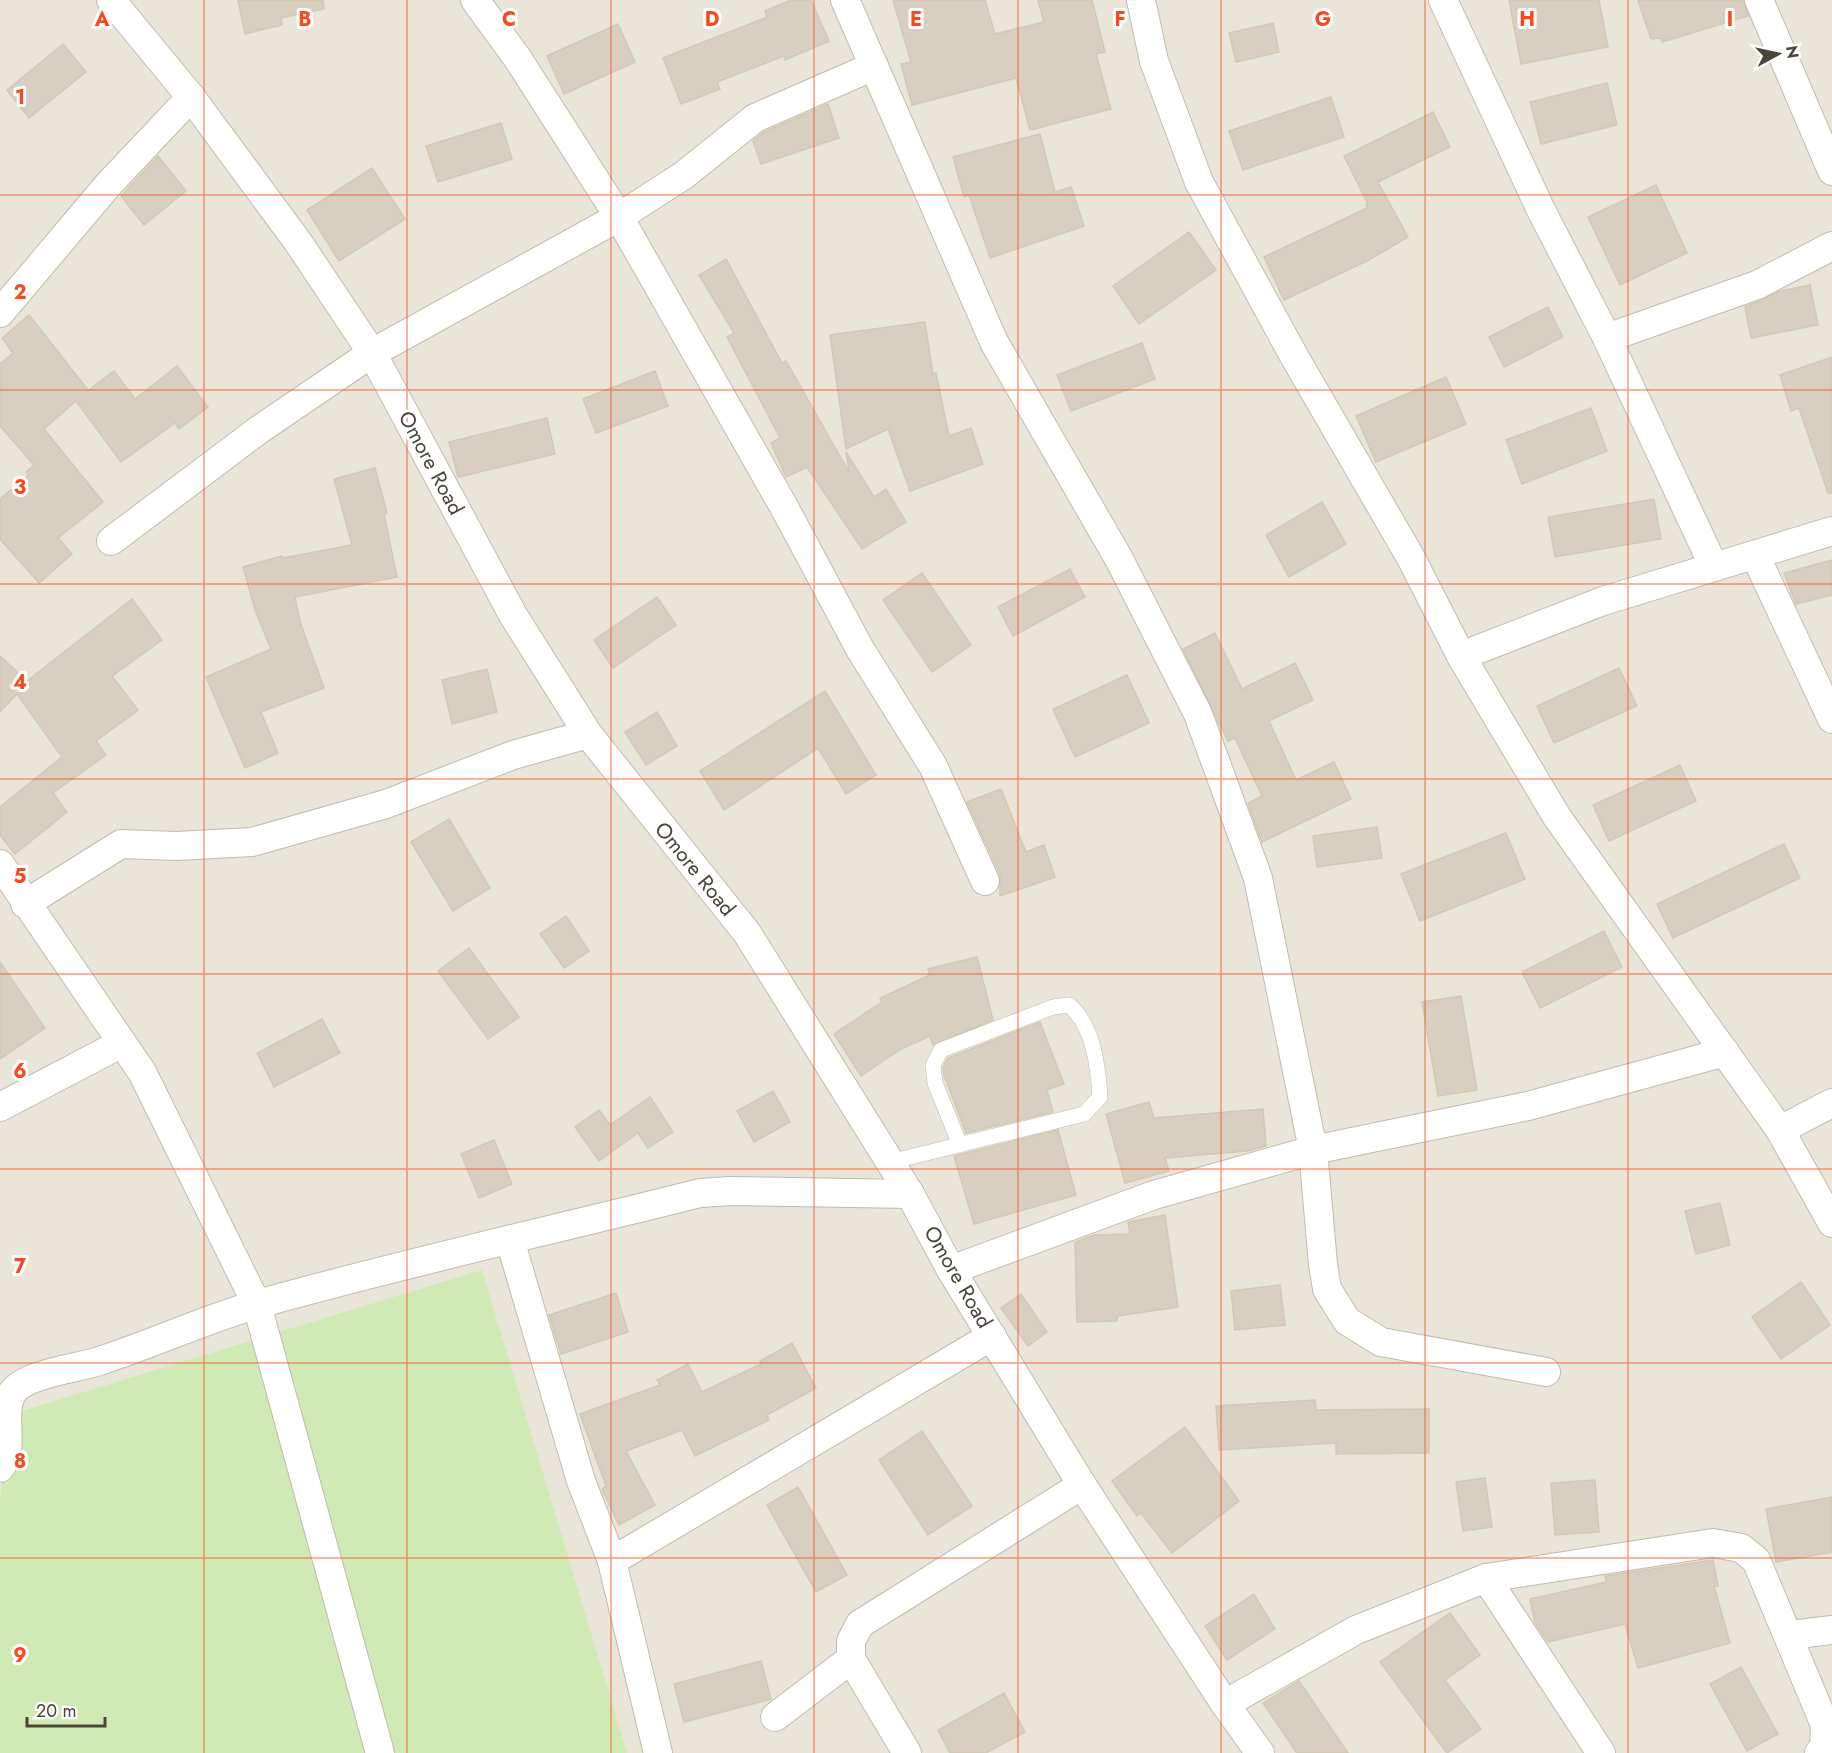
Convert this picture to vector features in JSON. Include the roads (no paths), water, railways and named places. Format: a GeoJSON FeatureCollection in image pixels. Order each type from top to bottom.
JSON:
{"type":"FeatureCollection","features":[{"type":"Feature","properties":{"kind":"street","name":"Omore Road"},"geometry":{"type":"LineString","coordinates":[[111,0],[191,97],[298,242],[372,353],[513,615],[588,734],[747,933],[910,1194],[951,1270],[1082,1485],[1225,1704],[1260,1753]]}},
{"type":"Feature","properties":{"kind":"street"},"geometry":{"type":"LineString","coordinates":[[475,0],[518,59],[620,217],[784,507],[860,649],[933,766],[985,881]]}},
{"type":"Feature","properties":{"kind":"street"},"geometry":{"type":"LineString","coordinates":[[845,0],[1004,362],[1119,559],[1198,714],[1258,878],[1313,1150],[1327,1289],[1347,1321],[1381,1342],[1546,1372]]}},
{"type":"Feature","properties":{"kind":"street"},"geometry":{"type":"LineString","coordinates":[[1141,0],[1154,61],[1199,182],[1294,356],[1411,558],[1461,656],[1557,817],[1780,1130],[1832,1223]]}},
{"type":"Feature","properties":{"kind":"street"},"geometry":{"type":"LineString","coordinates":[[1443,0],[1541,210],[1607,338],[1714,567]]}},
{"type":"Feature","properties":{"kind":"street"},"geometry":{"type":"LineString","coordinates":[[1760,0],[1832,171]]}},
{"type":"Feature","properties":{"kind":"street"},"geometry":{"type":"LineString","coordinates":[[111,541],[260,429],[372,353],[620,217],[684,175],[755,118],[874,66]]}},
{"type":"Feature","properties":{"kind":"street"},"geometry":{"type":"LineString","coordinates":[[0,313],[108,185],[191,97]]}},
{"type":"Feature","properties":{"kind":"street"},"geometry":{"type":"LineString","coordinates":[[1607,338],[1756,285],[1832,246]]}},
{"type":"Feature","properties":{"kind":"street"},"geometry":{"type":"LineString","coordinates":[[1461,656],[1603,601],[1832,531]]}},
{"type":"Feature","properties":{"kind":"street"},"geometry":{"type":"LineString","coordinates":[[1755,555],[1832,719]]}},
{"type":"Feature","properties":{"kind":"street"},"geometry":{"type":"LineString","coordinates":[[25,904],[121,844],[176,846],[252,842],[386,804],[513,755],[588,734]]}},
{"type":"Feature","properties":{"kind":"street"},"geometry":{"type":"LineString","coordinates":[[0,864],[25,904],[142,1072],[257,1305],[380,1753]]}},
{"type":"Feature","properties":{"kind":"street"},"geometry":{"type":"LineString","coordinates":[[0,1107],[122,1043]]}},
{"type":"Feature","properties":{"kind":"street"},"geometry":{"type":"LineString","coordinates":[[951,1270],[1154,1195],[1313,1150],[1528,1106],[1725,1052]]}},
{"type":"Feature","properties":{"kind":"street"},"geometry":{"type":"LineString","coordinates":[[1780,1130],[1832,1103]]}},
{"type":"Feature","properties":{"kind":"street"},"geometry":{"type":"LineString","coordinates":[[0,1468],[3,1464],[8,1438],[6,1412],[12,1394],[26,1381],[95,1362],[257,1305],[700,1193],[730,1191],[910,1194]]}},
{"type":"Feature","properties":{"kind":"street"},"geometry":{"type":"LineString","coordinates":[[510,1240],[581,1481],[612,1561],[658,1753]]}},
{"type":"Feature","properties":{"kind":"street"},"geometry":{"type":"LineString","coordinates":[[612,1561],[992,1336]]}},
{"type":"Feature","properties":{"kind":"street"},"geometry":{"type":"LineString","coordinates":[[906,1753],[851,1659],[851,1641],[860,1624],[1082,1485]]}},
{"type":"Feature","properties":{"kind":"street"},"geometry":{"type":"LineString","coordinates":[[1225,1704],[1356,1630],[1486,1578],[1713,1543],[1741,1548],[1756,1560],[1790,1635],[1825,1725],[1824,1748],[1819,1753]]}},
{"type":"Feature","properties":{"kind":"street"},"geometry":{"type":"LineString","coordinates":[[1486,1578],[1601,1753]]}},
{"type":"Feature","properties":{"kind":"street"},"geometry":{"type":"LineString","coordinates":[[1790,1635],[1832,1630]]}},
{"type":"Feature","properties":{"kind":"street"},"geometry":{"type":"LineString","coordinates":[[776,1717],[851,1659]]}},
{"type":"Feature","properties":{"kind":"lane"},"geometry":{"type":"LineString","coordinates":[[890,1162],[960,1145],[1084,1114],[1100,1097],[1098,1062],[1080,1014],[1070,1005],[1053,1007],[941,1050],[933,1065],[935,1083],[960,1145]]}}]}
